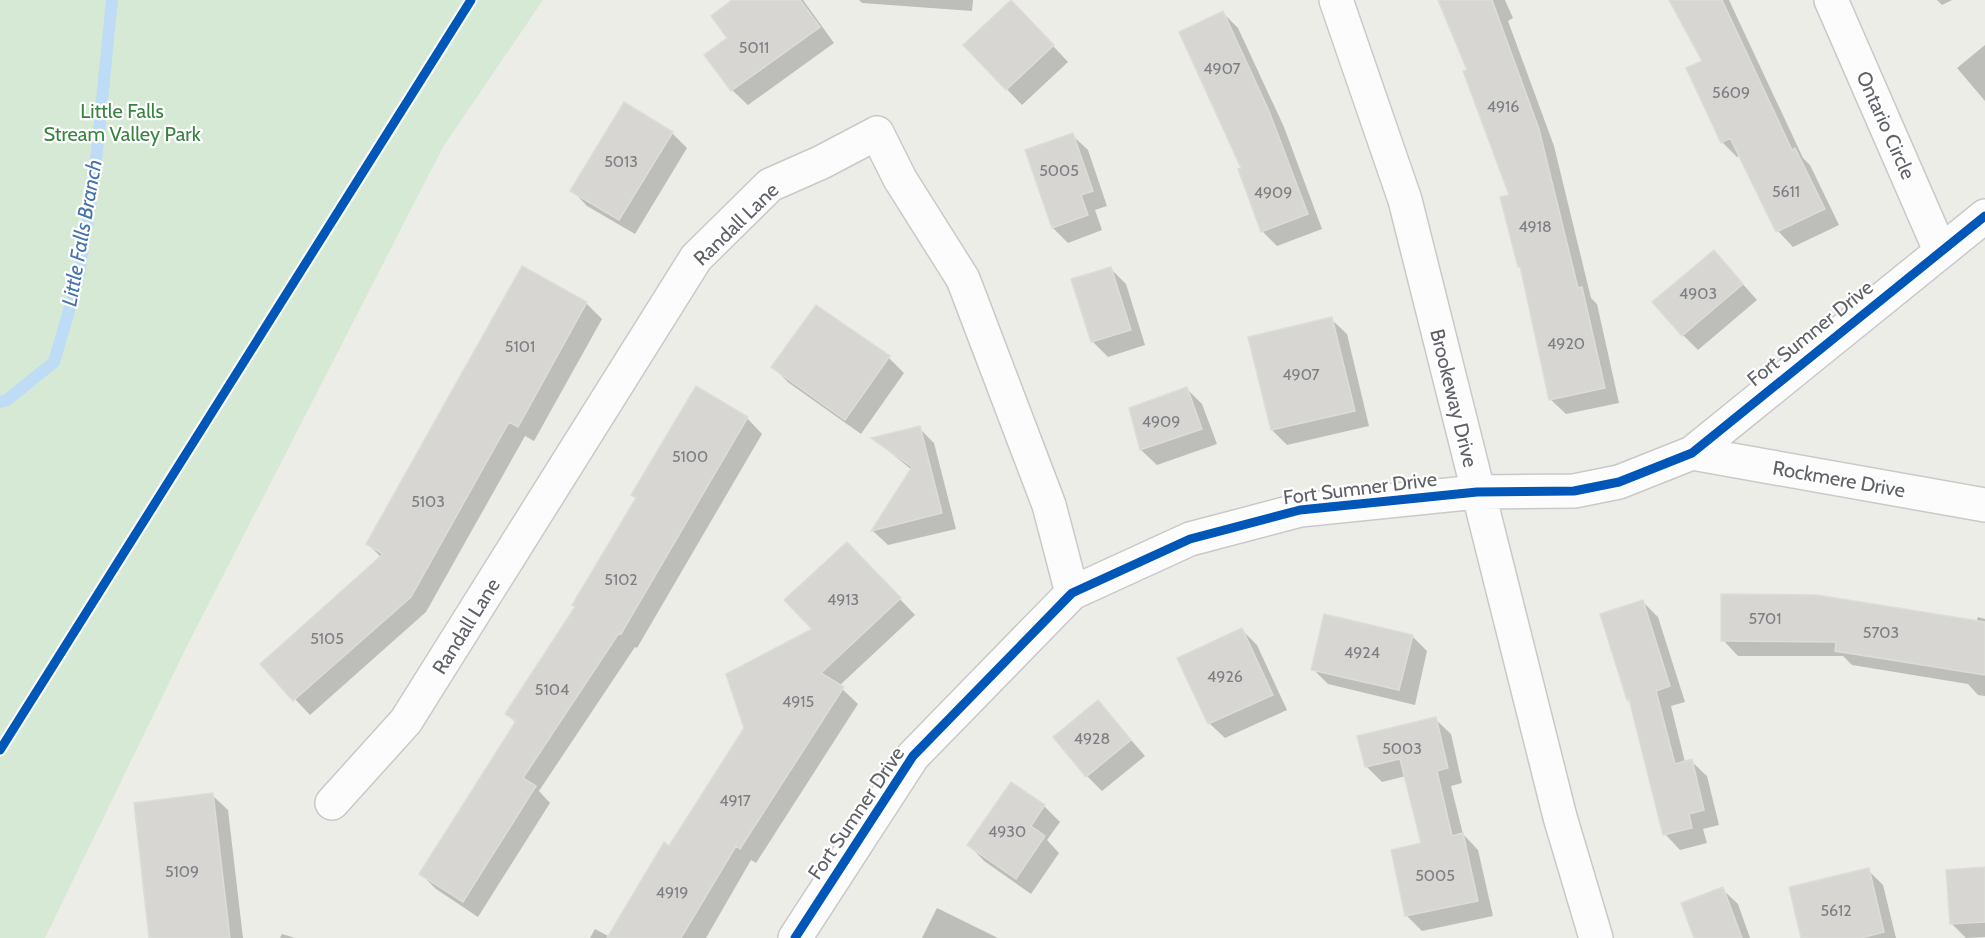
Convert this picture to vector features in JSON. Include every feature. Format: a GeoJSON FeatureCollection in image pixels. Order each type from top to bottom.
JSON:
{"type":"FeatureCollection","features":[{"type":"Feature","properties":{"kind":"street","name":"Brookeway Drive"},"geometry":{"type":"LineString","coordinates":[[1336,0],[1405,200],[1560,817],[1596,938]]}},
{"type":"Feature","properties":{"kind":"street","name":"Ontario Circle"},"geometry":{"type":"LineString","coordinates":[[1831,0],[1940,250]]}},
{"type":"Feature","properties":{"kind":"street","name":"Randall Lane"},"geometry":{"type":"LineString","coordinates":[[332,803],[406,721],[696,258],[770,185],[822,162],[877,133],[900,179],[963,279],[1049,505],[1072,593]]}},
{"type":"Feature","properties":{"kind":"street","name":"Fort Sumner Drive"},"geometry":{"type":"LineString","coordinates":[[795,938],[914,756],[1072,593],[1190,539],[1300,510],[1477,492],[1574,491],[1618,482],[1692,453],[1940,250],[1985,216]]}},
{"type":"Feature","properties":{"kind":"street","name":"Rockmere Drive"},"geometry":{"type":"LineString","coordinates":[[1692,453],[1985,505]]}},
{"type":"Feature","properties":{"kind":"green space","name":"Little Falls Stream Valley Park"},"geometry":{"type":"Polygon","coordinates":[[[0,0],[543,0],[443,147],[188,644],[45,938],[0,938],[0,0]]]}},
{"type":"Feature","properties":{"kind":"building"},"geometry":{"type":"Polygon","coordinates":[[[732,0],[800,0],[820,27],[731,91],[704,55],[727,38],[711,16],[732,0]]]}},
{"type":"Feature","properties":{"kind":"building"},"geometry":{"type":"Polygon","coordinates":[[[1011,0],[1054,45],[1006,90],[963,45],[1011,0]]]}},
{"type":"Feature","properties":{"kind":"building"},"geometry":{"type":"Polygon","coordinates":[[[1438,0],[1492,0],[1539,129],[1578,288],[1582,287],[1605,388],[1549,400],[1520,266],[1518,267],[1500,197],[1509,195],[1463,71],[1467,70],[1438,0]]]}},
{"type":"Feature","properties":{"kind":"building"},"geometry":{"type":"Polygon","coordinates":[[[1669,0],[1722,0],[1792,150],[1795,148],[1825,209],[1776,232],[1730,138],[1721,143],[1686,68],[1702,61],[1669,0]]]}},
{"type":"Feature","properties":{"kind":"building"},"geometry":{"type":"Polygon","coordinates":[[[1223,11],[1269,111],[1308,214],[1261,232],[1238,169],[1241,168],[1179,32],[1223,11]]]}},
{"type":"Feature","properties":{"kind":"building"},"geometry":{"type":"Polygon","coordinates":[[[624,102],[673,132],[619,220],[570,191],[624,102]]]}},
{"type":"Feature","properties":{"kind":"building"},"geometry":{"type":"Polygon","coordinates":[[[1073,133],[1093,191],[1081,195],[1088,215],[1052,228],[1025,150],[1073,133]]]}},
{"type":"Feature","properties":{"kind":"building"},"geometry":{"type":"Polygon","coordinates":[[[1714,250],[1743,284],[1682,336],[1652,302],[1714,250]]]}},
{"type":"Feature","properties":{"kind":"building"},"geometry":{"type":"Polygon","coordinates":[[[522,266],[587,302],[518,427],[509,422],[411,597],[293,701],[260,664],[383,554],[366,544],[522,266]]]}},
{"type":"Feature","properties":{"kind":"building"},"geometry":{"type":"Polygon","coordinates":[[[1111,267],[1131,330],[1091,342],[1071,279],[1111,267]]]}},
{"type":"Feature","properties":{"kind":"building"},"geometry":{"type":"Polygon","coordinates":[[[816,305],[890,356],[845,420],[771,367],[816,305]]]}},
{"type":"Feature","properties":{"kind":"building"},"geometry":{"type":"Polygon","coordinates":[[[1332,317],[1355,411],[1271,430],[1248,337],[1332,317]]]}},
{"type":"Feature","properties":{"kind":"building"},"geometry":{"type":"Polygon","coordinates":[[[696,386],[748,417],[621,634],[619,633],[523,778],[536,786],[463,902],[419,874],[516,721],[505,714],[575,607],[572,605],[636,498],[631,495],[696,386]]]}},
{"type":"Feature","properties":{"kind":"building"},"geometry":{"type":"Polygon","coordinates":[[[1187,387],[1202,429],[1140,450],[1129,408],[1187,387]]]}},
{"type":"Feature","properties":{"kind":"building"},"geometry":{"type":"Polygon","coordinates":[[[920,426],[942,513],[871,531],[912,467],[871,438],[920,426]]]}},
{"type":"Feature","properties":{"kind":"building"},"geometry":{"type":"Polygon","coordinates":[[[847,542],[901,598],[821,673],[844,687],[740,849],[736,846],[681,938],[607,938],[664,842],[669,846],[744,728],[726,674],[812,629],[784,600],[847,542]]]}},
{"type":"Feature","properties":{"kind":"building"},"geometry":{"type":"Polygon","coordinates":[[[1721,594],[1817,595],[1985,622],[1985,675],[1835,651],[1836,642],[1721,641],[1721,594]]]}},
{"type":"Feature","properties":{"kind":"building"},"geometry":{"type":"Polygon","coordinates":[[[1643,600],[1670,686],[1656,691],[1675,764],[1692,759],[1704,810],[1689,814],[1692,828],[1663,835],[1629,699],[1627,700],[1600,614],[1643,600]]]}},
{"type":"Feature","properties":{"kind":"building"},"geometry":{"type":"Polygon","coordinates":[[[1324,614],[1413,635],[1399,690],[1311,670],[1324,614]]]}},
{"type":"Feature","properties":{"kind":"building"},"geometry":{"type":"Polygon","coordinates":[[[1242,628],[1273,695],[1208,724],[1177,658],[1242,628]]]}},
{"type":"Feature","properties":{"kind":"building"},"geometry":{"type":"Polygon","coordinates":[[[1098,700],[1131,740],[1086,777],[1053,737],[1098,700]]]}},
{"type":"Feature","properties":{"kind":"building"},"geometry":{"type":"Polygon","coordinates":[[[1436,717],[1448,768],[1437,771],[1452,836],[1463,833],[1478,901],[1405,916],[1391,850],[1421,843],[1400,759],[1365,767],[1357,736],[1436,717]]]}},
{"type":"Feature","properties":{"kind":"building"},"geometry":{"type":"Polygon","coordinates":[[[1011,782],[1045,805],[1031,826],[1045,836],[1016,879],[967,845],[1011,782]]]}},
{"type":"Feature","properties":{"kind":"building"},"geometry":{"type":"Polygon","coordinates":[[[213,793],[230,938],[149,938],[134,803],[213,793]]]}},
{"type":"Feature","properties":{"kind":"building"},"geometry":{"type":"Polygon","coordinates":[[[1985,867],[1985,922],[1950,924],[1946,870],[1985,867]]]}},
{"type":"Feature","properties":{"kind":"building"},"geometry":{"type":"Polygon","coordinates":[[[1869,868],[1884,932],[1861,938],[1801,938],[1789,887],[1869,868]]]}},
{"type":"Feature","properties":{"kind":"building"},"geometry":{"type":"Polygon","coordinates":[[[1723,887],[1742,938],[1694,938],[1681,903],[1723,887]]]}},
{"type":"Feature","properties":{"kind":"waterway","name":"Little Falls Branch"},"geometry":{"type":"LineString","coordinates":[[0,402],[7,400],[54,362],[78,280],[94,180],[112,0]]}},
{"type":"Feature","properties":{"kind":"cycle path"},"geometry":{"type":"LineString","coordinates":[[0,750],[471,0]]}},
{"type":"Feature","properties":{"kind":"cycle path"},"geometry":{"type":"LineString","coordinates":[[795,938],[913,756],[1072,593],[1190,539],[1300,510],[1477,492],[1574,491],[1619,482],[1692,453],[1985,216]]}}]}
